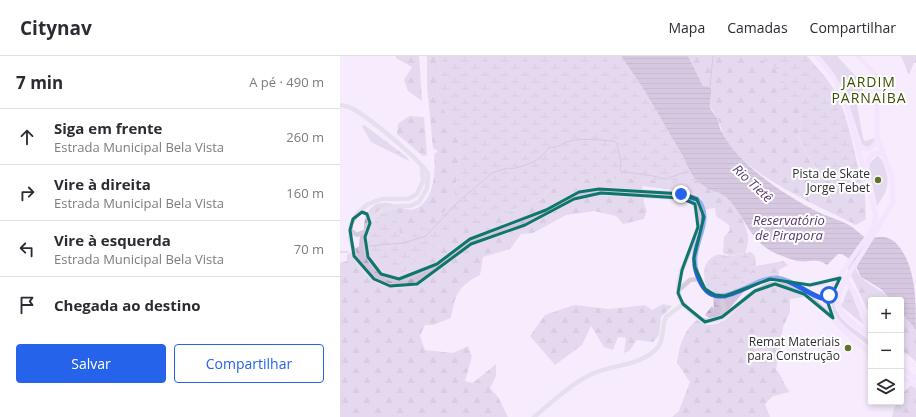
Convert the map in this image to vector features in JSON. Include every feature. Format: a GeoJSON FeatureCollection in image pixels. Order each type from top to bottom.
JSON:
{"type":"FeatureCollection","features":[{"type":"Feature","properties":{"kind":"main road"},"geometry":{"type":"LineString","coordinates":[[817,56],[833,76],[844,97],[876,216],[874,232],[838,293],[838,308],[847,318],[868,335]]}},
{"type":"Feature","properties":{"kind":"main road"},"geometry":{"type":"LineString","coordinates":[[833,318],[828,306],[837,282],[894,203],[892,176],[878,141],[877,82],[874,73],[858,56]]}},
{"type":"Feature","properties":{"kind":"main road"},"geometry":{"type":"LineString","coordinates":[[340,105],[358,112],[426,170],[428,178],[425,193],[419,202],[410,206],[394,206],[384,210],[376,215],[366,231],[365,249],[371,262],[386,277],[399,279],[408,278],[437,264],[470,240],[541,212],[579,192],[599,189],[684,194],[697,199],[704,213],[703,228],[694,258],[699,279],[705,290],[721,296],[770,278],[782,279],[821,298],[826,297],[834,288]]}},
{"type":"Feature","properties":{"kind":"main road"},"geometry":{"type":"LineString","coordinates":[[858,145],[865,149],[870,149],[878,141]]}},
{"type":"Feature","properties":{"kind":"main road"},"geometry":{"type":"LineString","coordinates":[[864,169],[871,155],[876,153],[883,154]]}},
{"type":"Feature","properties":{"kind":"main road"},"geometry":{"type":"LineString","coordinates":[[422,166],[422,186],[413,197],[403,200],[382,199],[368,204],[357,214],[351,224],[350,230],[354,256],[362,269],[382,284],[401,287],[411,286],[422,282],[471,244],[525,225],[574,199],[591,194],[601,193],[681,198],[692,201],[698,213],[699,222],[679,285],[678,291],[683,304],[705,322],[714,321],[722,317],[755,291],[764,286],[775,284],[786,285],[815,301],[868,351]]}},
{"type":"Feature","properties":{"kind":"main road"},"geometry":{"type":"LineString","coordinates":[[357,214],[362,212],[367,214],[370,223]]}},
{"type":"Feature","properties":{"kind":"main road"},"geometry":{"type":"LineString","coordinates":[[350,230],[357,235],[361,235],[366,231]]}},
{"type":"Feature","properties":{"kind":"main road"},"geometry":{"type":"LineString","coordinates":[[794,284],[818,284],[839,278],[846,280],[855,294],[870,333]]}},
{"type":"Feature","properties":{"kind":"main road"},"geometry":{"type":"LineString","coordinates":[[678,291],[690,280],[699,279]]}},
{"type":"Feature","properties":{"kind":"main road"},"geometry":{"type":"LineString","coordinates":[[721,296],[724,308],[722,317]]}},
{"type":"Feature","properties":{"kind":"main road"},"geometry":{"type":"LineString","coordinates":[[534,417],[582,379],[607,368],[636,361],[653,352],[662,340],[666,317],[683,304]]}},
{"type":"Feature","properties":{"kind":"main road"},"geometry":{"type":"LineString","coordinates":[[902,369],[916,379]]}},
{"type":"Feature","properties":{"kind":"main road"},"geometry":{"type":"LineString","coordinates":[[904,378],[916,386]]}},
{"type":"Feature","properties":{"kind":"highlighted area"},"geometry":{"type":"Polygon","coordinates":[[[599,189],[684,194],[697,199],[704,217],[694,258],[695,267],[705,289],[715,295],[725,296],[770,279],[810,285],[840,278],[828,303],[833,318],[804,294],[775,284],[755,291],[722,317],[705,322],[683,304],[678,293],[682,270],[698,227],[695,204],[681,198],[601,193],[574,199],[525,225],[471,244],[417,284],[390,286],[374,279],[354,256],[350,230],[353,219],[362,212],[367,214],[370,223],[365,237],[368,257],[381,274],[399,279],[437,264],[470,239],[546,210],[579,192],[599,189]]]}},
{"type":"Feature","properties":{"kind":"green space"},"geometry":{"type":"Polygon","coordinates":[[[396,56],[419,56],[422,101],[408,91],[404,80],[412,67],[396,58],[396,56]]]}},
{"type":"Feature","properties":{"kind":"green space"},"geometry":{"type":"Polygon","coordinates":[[[427,56],[437,56],[441,75],[437,92],[448,120],[458,137],[461,147],[452,203],[431,226],[410,235],[400,236],[398,229],[375,225],[365,236],[364,247],[372,250],[404,273],[409,267],[442,243],[451,232],[478,220],[512,211],[530,202],[542,199],[547,191],[566,183],[584,179],[641,179],[685,183],[697,180],[707,187],[724,195],[736,209],[746,227],[748,242],[745,253],[730,256],[723,253],[724,237],[730,230],[729,225],[716,216],[715,208],[705,209],[701,198],[690,192],[642,186],[644,203],[647,211],[644,219],[623,224],[616,216],[594,211],[566,215],[533,233],[521,234],[510,249],[483,257],[480,275],[462,287],[456,297],[451,318],[433,325],[425,325],[420,336],[425,350],[453,353],[468,346],[472,356],[465,381],[473,383],[496,364],[496,376],[490,388],[498,397],[508,417],[340,417],[340,263],[347,261],[347,255],[359,246],[360,235],[364,230],[365,219],[372,207],[377,204],[388,203],[412,210],[421,205],[430,193],[435,169],[434,154],[438,151],[433,148],[427,86],[427,56]]]}},
{"type":"Feature","properties":{"kind":"green space"},"geometry":{"type":"Polygon","coordinates":[[[437,56],[621,56],[643,88],[685,160],[689,171],[697,180],[685,183],[641,179],[584,179],[566,183],[547,191],[542,199],[530,202],[512,211],[478,221],[451,232],[442,243],[409,267],[404,273],[397,275],[391,274],[372,250],[364,247],[365,236],[375,225],[376,217],[379,213],[389,215],[399,224],[400,236],[410,235],[431,226],[452,203],[461,147],[458,137],[448,120],[437,92],[441,75],[437,56]]]}},
{"type":"Feature","properties":{"kind":"green space"},"geometry":{"type":"Polygon","coordinates":[[[688,56],[758,56],[782,73],[784,83],[777,100],[791,104],[799,111],[801,121],[797,136],[816,170],[852,187],[862,182],[865,195],[866,219],[856,225],[787,190],[753,169],[728,143],[711,108],[711,90],[703,86],[688,56]]]}},
{"type":"Feature","properties":{"kind":"green space"},"geometry":{"type":"Polygon","coordinates":[[[758,56],[807,56],[825,76],[834,90],[844,111],[862,182],[841,189],[832,184],[814,166],[797,135],[801,121],[799,111],[791,104],[776,100],[784,83],[782,73],[758,56]]]}},
{"type":"Feature","properties":{"kind":"green space"},"geometry":{"type":"Polygon","coordinates":[[[820,56],[837,56],[859,80],[863,89],[859,105],[857,105],[863,138],[865,141],[875,138],[874,144],[867,148],[862,145],[844,89],[820,56]]]}},
{"type":"Feature","properties":{"kind":"green space"},"geometry":{"type":"Polygon","coordinates":[[[901,56],[916,56],[916,63],[914,62],[909,75],[901,56]]]}},
{"type":"Feature","properties":{"kind":"green space"},"geometry":{"type":"Polygon","coordinates":[[[409,116],[424,117],[427,155],[423,156],[397,134],[398,124],[409,116]]]}},
{"type":"Feature","properties":{"kind":"green space"},"geometry":{"type":"Polygon","coordinates":[[[364,125],[407,157],[409,161],[371,142],[362,126],[364,125]]]}},
{"type":"Feature","properties":{"kind":"green space"},"geometry":{"type":"Polygon","coordinates":[[[877,156],[881,159],[886,171],[887,187],[877,206],[869,168],[870,163],[877,156]]]}},
{"type":"Feature","properties":{"kind":"green space"},"geometry":{"type":"Polygon","coordinates":[[[751,252],[755,256],[756,266],[729,297],[714,310],[713,294],[709,290],[704,274],[706,264],[709,259],[716,255],[732,256],[751,252]]]}},
{"type":"Feature","properties":{"kind":"green space"},"geometry":{"type":"Polygon","coordinates":[[[850,259],[858,273],[866,282],[888,297],[868,297],[868,311],[846,265],[850,259]]]}},
{"type":"Feature","properties":{"kind":"green space"},"geometry":{"type":"Polygon","coordinates":[[[783,261],[788,265],[779,270],[779,277],[766,278],[756,282],[747,288],[727,311],[719,316],[709,318],[705,315],[712,306],[714,309],[725,301],[756,266],[783,261]]]}},
{"type":"Feature","properties":{"kind":"green space"},"geometry":{"type":"Polygon","coordinates":[[[770,282],[786,284],[804,294],[803,297],[790,299],[790,312],[783,327],[776,370],[790,392],[773,396],[765,404],[770,417],[672,417],[679,411],[690,382],[677,363],[682,340],[688,329],[697,320],[707,325],[722,322],[728,318],[754,291],[770,282]]]}},
{"type":"Feature","properties":{"kind":"green space"},"geometry":{"type":"Polygon","coordinates":[[[849,287],[864,325],[841,306],[849,287]]]}},
{"type":"Feature","properties":{"kind":"green space"},"geometry":{"type":"Polygon","coordinates":[[[832,298],[835,300],[835,307],[838,313],[847,324],[868,340],[868,345],[839,320],[834,313],[832,298]]]}},
{"type":"Feature","properties":{"kind":"green space"},"geometry":{"type":"Polygon","coordinates":[[[663,304],[672,306],[661,317],[659,335],[653,342],[637,340],[629,351],[624,353],[626,338],[618,337],[613,350],[604,347],[591,326],[582,345],[555,365],[530,336],[545,315],[574,305],[609,309],[645,305],[652,310],[663,304]]]}},
{"type":"Feature","properties":{"kind":"green space"},"geometry":{"type":"Polygon","coordinates":[[[904,316],[916,330],[916,361],[904,352],[904,316]]]}},
{"type":"Feature","properties":{"kind":"green space"},"geometry":{"type":"Polygon","coordinates":[[[911,385],[916,388],[916,417],[892,417],[896,405],[904,405],[904,392],[911,385]]]}},
{"type":"Feature","properties":{"kind":"water","name":"Reservatório de Pirapora"},"geometry":{"type":"Polygon","coordinates":[[[621,56],[688,56],[703,86],[710,87],[710,107],[717,118],[721,130],[729,144],[750,167],[763,178],[790,196],[820,213],[839,220],[852,227],[869,240],[876,237],[882,237],[889,238],[895,242],[907,260],[911,271],[915,295],[916,330],[904,316],[904,297],[888,297],[881,289],[861,277],[854,262],[842,254],[838,254],[827,265],[820,261],[798,261],[790,259],[777,254],[760,243],[726,197],[703,186],[692,174],[643,88],[621,56]]]}},
{"type":"Feature","properties":{"kind":"waterway"},"geometry":{"type":"LineString","coordinates":[[710,87],[713,56]]}},
{"type":"Feature","properties":{"kind":"waterway"},"geometry":{"type":"LineString","coordinates":[[369,246],[403,243],[426,236],[457,203],[492,173],[507,168],[510,169],[519,167],[529,163],[541,157],[550,147],[558,146],[570,141],[587,139],[614,141],[617,143],[621,164],[620,171],[665,179],[689,171]]}},
{"type":"Feature","properties":{"kind":"waterway"},"geometry":{"type":"LineString","coordinates":[[340,252],[348,252]]}},
{"type":"Feature","properties":{"kind":"place","name":"Pista de Skate Jorge Tebet"},"geometry":{"type":"Point","coordinates":[878,180]}},
{"type":"Feature","properties":{"kind":"place","name":"Remat Materiais para Construção"},"geometry":{"type":"Point","coordinates":[848,348]}},
{"type":"Feature","properties":{"kind":"district","name":"JARDIM PARNAÍBA"},"geometry":{"type":"Point","coordinates":[869,90]}},
{"type":"Feature","properties":{"kind":"route"},"geometry":{"type":"LineString","coordinates":[[681,194],[688,194],[697,199],[704,213],[703,228],[694,258],[695,267],[705,290],[715,295],[725,296],[770,278],[774,278],[786,280],[821,298],[829,295]]}},
{"type":"Feature","properties":{"kind":"water label","name":"Rio Tietê"},"geometry":{"type":"Point","coordinates":[753,183]}}]}
